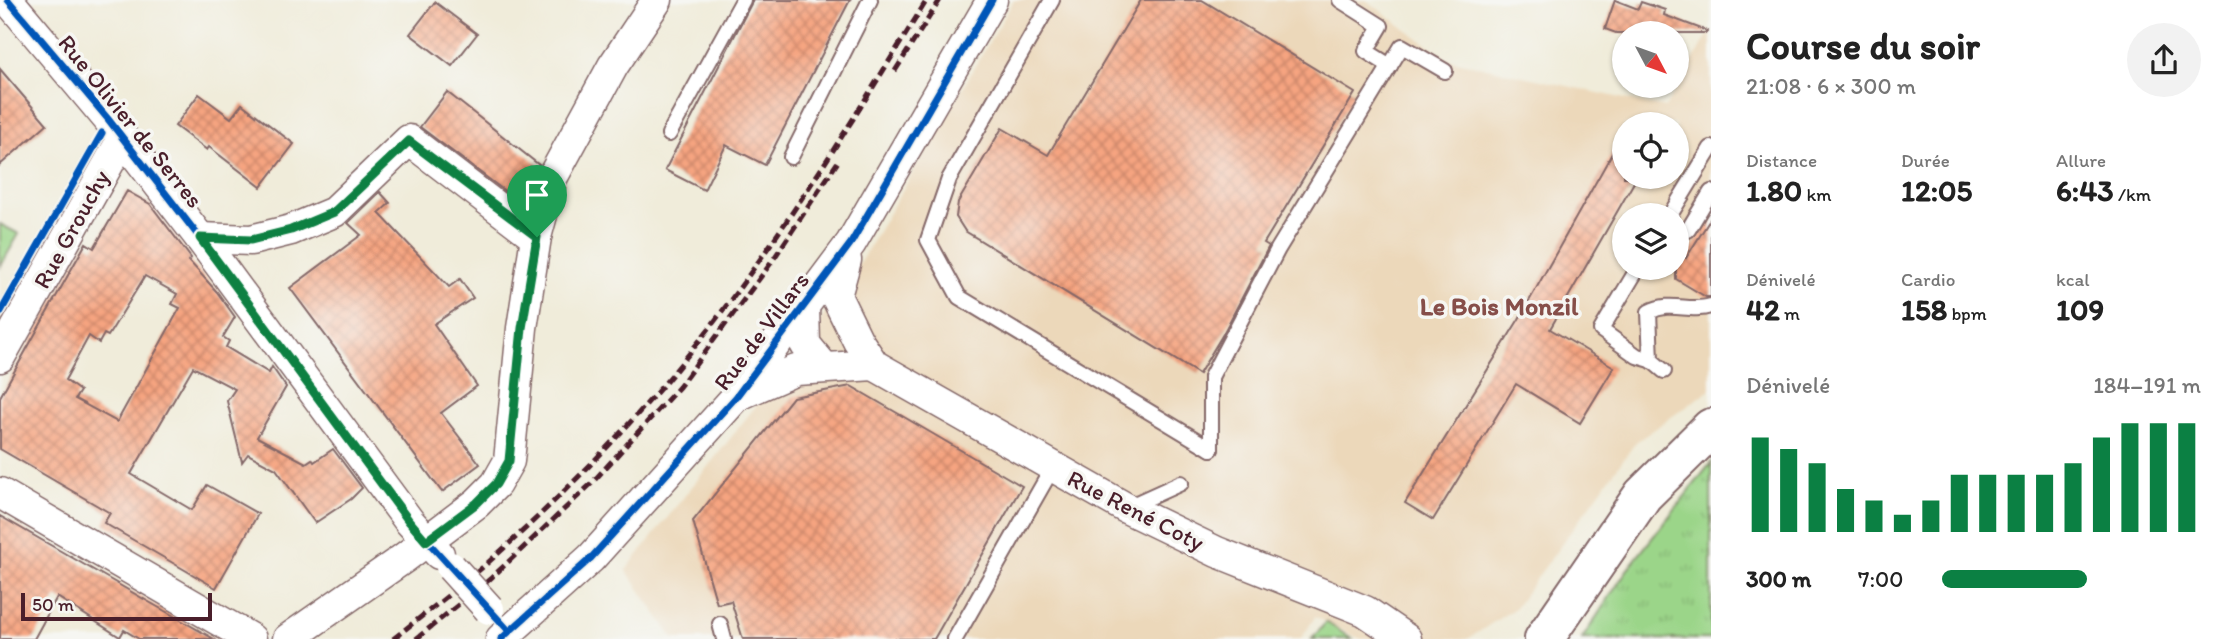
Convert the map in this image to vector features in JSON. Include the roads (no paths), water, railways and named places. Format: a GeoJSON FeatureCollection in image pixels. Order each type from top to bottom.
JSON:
{"type":"FeatureCollection","features":[{"type":"Feature","properties":{"kind":"main road"},"geometry":{"type":"LineString","coordinates":[[1544,639],[1643,495],[1711,428]]}},
{"type":"Feature","properties":{"kind":"street","name":"Rue Olivier de Serres"},"geometry":{"type":"LineString","coordinates":[[8,0],[123,138],[409,521],[489,609],[505,635]]}},
{"type":"Feature","properties":{"kind":"street"},"geometry":{"type":"LineString","coordinates":[[288,639],[477,503],[496,484],[509,461],[522,328],[537,237],[552,178],[614,66],[657,0]]}},
{"type":"Feature","properties":{"kind":"street","name":"Rue de Villars"},"geometry":{"type":"LineString","coordinates":[[505,635],[591,558],[736,397],[851,243],[992,0]]}},
{"type":"Feature","properties":{"kind":"street","name":"Rue Grouchy"},"geometry":{"type":"LineString","coordinates":[[0,357],[123,138]]}},
{"type":"Feature","properties":{"kind":"street"},"geometry":{"type":"LineString","coordinates":[[200,238],[251,240],[291,230],[334,212],[409,141],[537,237]]}},
{"type":"Feature","properties":{"kind":"street","name":"Rue René Coty"},"geometry":{"type":"LineString","coordinates":[[851,243],[836,296],[858,341],[874,365],[1126,508],[1217,552],[1365,611],[1406,639]]}},
{"type":"Feature","properties":{"kind":"street"},"geometry":{"type":"LineString","coordinates":[[804,306],[805,344],[824,367]]}},
{"type":"Feature","properties":{"kind":"street"},"geometry":{"type":"LineString","coordinates":[[736,397],[796,370],[874,365]]}},
{"type":"Feature","properties":{"kind":"street"},"geometry":{"type":"LineString","coordinates":[[0,493],[251,639]]}},
{"type":"Feature","properties":{"kind":"lane"},"geometry":{"type":"LineString","coordinates":[[669,134],[743,0]]}},
{"type":"Feature","properties":{"kind":"lane"},"geometry":{"type":"LineString","coordinates":[[791,157],[870,0]]}},
{"type":"Feature","properties":{"kind":"lane"},"geometry":{"type":"LineString","coordinates":[[1052,0],[949,179],[928,240],[959,296],[1211,449],[1211,377],[1278,249],[1402,46],[1444,71]]}},
{"type":"Feature","properties":{"kind":"lane"},"geometry":{"type":"LineString","coordinates":[[1340,0],[1381,26],[1366,51],[1390,66]]}},
{"type":"Feature","properties":{"kind":"lane"},"geometry":{"type":"LineString","coordinates":[[1677,203],[1711,148]]}},
{"type":"Feature","properties":{"kind":"lane"},"geometry":{"type":"LineString","coordinates":[[1689,228],[1711,192]]}},
{"type":"Feature","properties":{"kind":"lane"},"geometry":{"type":"LineString","coordinates":[[1631,280],[1601,330],[1637,356],[1651,360],[1664,371]]}},
{"type":"Feature","properties":{"kind":"lane"},"geometry":{"type":"LineString","coordinates":[[1651,360],[1649,312],[1661,306],[1703,309],[1711,306]]}},
{"type":"Feature","properties":{"kind":"lane"},"geometry":{"type":"LineString","coordinates":[[955,639],[1053,467]]}},
{"type":"Feature","properties":{"kind":"lane"},"geometry":{"type":"LineString","coordinates":[[1126,508],[1181,483]]}},
{"type":"Feature","properties":{"kind":"lane"},"geometry":{"type":"LineString","coordinates":[[720,624],[724,639]]}},
{"type":"Feature","properties":{"kind":"railway"},"geometry":{"type":"LineString","coordinates":[[393,639],[473,575],[533,521],[604,451],[670,377],[773,240],[927,0]]}},
{"type":"Feature","properties":{"kind":"railway"},"geometry":{"type":"LineString","coordinates":[[895,71],[940,0]]}},
{"type":"Feature","properties":{"kind":"railway"},"geometry":{"type":"LineString","coordinates":[[416,639],[490,579],[590,485],[679,387],[771,263],[839,160]]}},
{"type":"Feature","properties":{"kind":"district","name":"Le Bois Monzil"},"geometry":{"type":"Point","coordinates":[1499,306]}}]}
